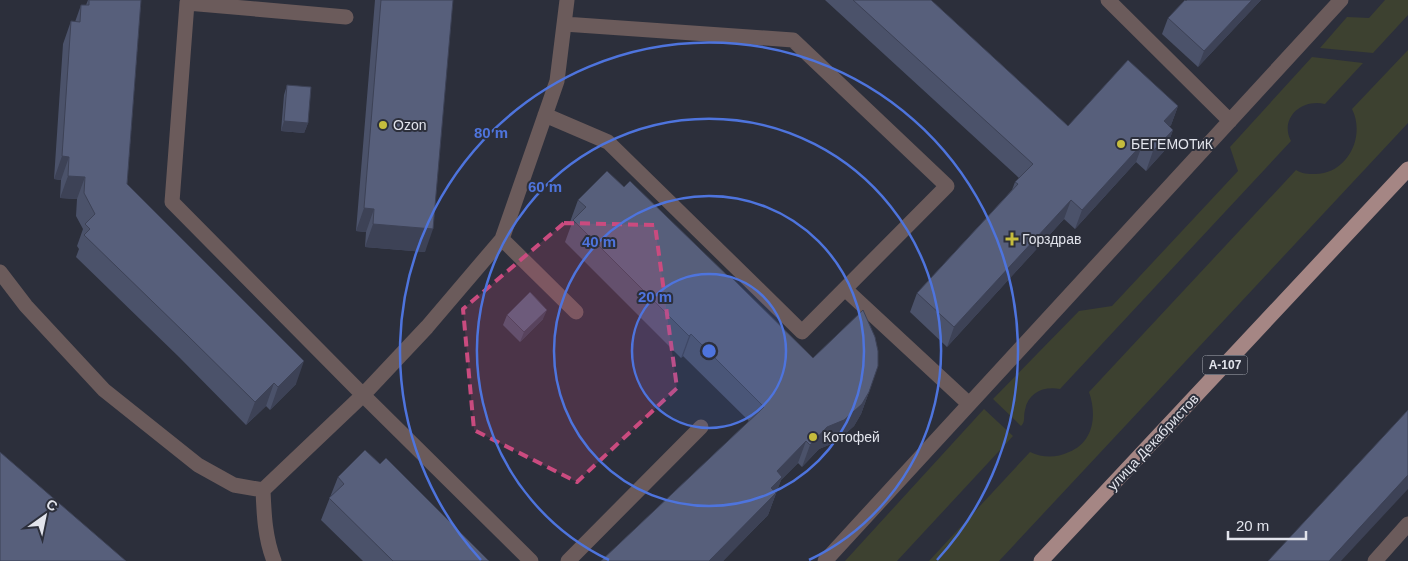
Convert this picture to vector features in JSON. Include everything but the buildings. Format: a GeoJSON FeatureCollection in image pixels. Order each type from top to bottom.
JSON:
{"type":"FeatureCollection","features":[{"type":"Feature","properties":{"kind":"main road","name":"улица Декабристов"},"geometry":{"type":"LineString","coordinates":[[1041,561],[1408,169]]}},
{"type":"Feature","properties":{"kind":"lane"},"geometry":{"type":"LineString","coordinates":[[274,561],[268,545],[264,521],[263,490],[363,396],[427,327],[502,239],[557,81],[567,0]]}},
{"type":"Feature","properties":{"kind":"lane"},"geometry":{"type":"LineString","coordinates":[[1108,0],[1230,121]]}},
{"type":"Feature","properties":{"kind":"lane"},"geometry":{"type":"LineString","coordinates":[[825,561],[1341,0]]}},
{"type":"Feature","properties":{"kind":"lane"},"geometry":{"type":"LineString","coordinates":[[346,17],[187,3],[172,202],[363,396],[531,561]]}},
{"type":"Feature","properties":{"kind":"lane"},"geometry":{"type":"LineString","coordinates":[[545,115],[608,142],[802,332],[947,186],[793,40],[564,24]]}},
{"type":"Feature","properties":{"kind":"lane"},"geometry":{"type":"LineString","coordinates":[[502,239],[576,312]]}},
{"type":"Feature","properties":{"kind":"lane"},"geometry":{"type":"LineString","coordinates":[[0,272],[26,306],[104,390],[198,466],[234,485],[263,490]]}},
{"type":"Feature","properties":{"kind":"lane"},"geometry":{"type":"LineString","coordinates":[[845,289],[969,404]]}},
{"type":"Feature","properties":{"kind":"lane"},"geometry":{"type":"LineString","coordinates":[[568,561],[701,426]]}},
{"type":"Feature","properties":{"kind":"lane"},"geometry":{"type":"LineString","coordinates":[[1375,561],[1408,524]]}},
{"type":"Feature","properties":{"kind":"highlighted area"},"geometry":{"type":"Polygon","coordinates":[[[564,223],[655,225],[677,388],[577,482],[474,430],[463,309],[564,223]]]}},
{"type":"Feature","properties":{"kind":"green space"},"geometry":{"type":"Polygon","coordinates":[[[1385,0],[1408,0],[1408,15],[1373,53],[1320,48],[1347,17],[1369,18],[1385,0]]]}},
{"type":"Feature","properties":{"kind":"green space"},"geometry":{"type":"Polygon","coordinates":[[[1408,50],[1408,123],[999,561],[929,561],[1030,452],[1054,456],[1069,452],[1084,442],[1093,418],[1089,392],[1296,170],[1307,174],[1326,172],[1336,168],[1344,161],[1351,152],[1357,131],[1352,109],[1408,50]]]}},
{"type":"Feature","properties":{"kind":"green space"},"geometry":{"type":"Polygon","coordinates":[[[1312,57],[1363,63],[1325,104],[1308,104],[1295,112],[1290,118],[1288,125],[1291,141],[1060,389],[1042,390],[1029,399],[1021,426],[993,399],[1079,311],[1112,306],[1238,171],[1230,147],[1312,57]]]}},
{"type":"Feature","properties":{"kind":"green space"},"geometry":{"type":"Polygon","coordinates":[[[984,409],[1013,436],[897,561],[845,561],[984,409]]]}},
{"type":"Feature","properties":{"kind":"place","name":"Ozon"},"geometry":{"type":"Point","coordinates":[383,125]}},
{"type":"Feature","properties":{"kind":"place","name":"БЕГЕМОТиК"},"geometry":{"type":"Point","coordinates":[1121,144]}},
{"type":"Feature","properties":{"kind":"place","name":"Горздрав"},"geometry":{"type":"Point","coordinates":[1012,239]}},
{"type":"Feature","properties":{"kind":"place","name":"Котофей"},"geometry":{"type":"Point","coordinates":[813,437]}}]}
